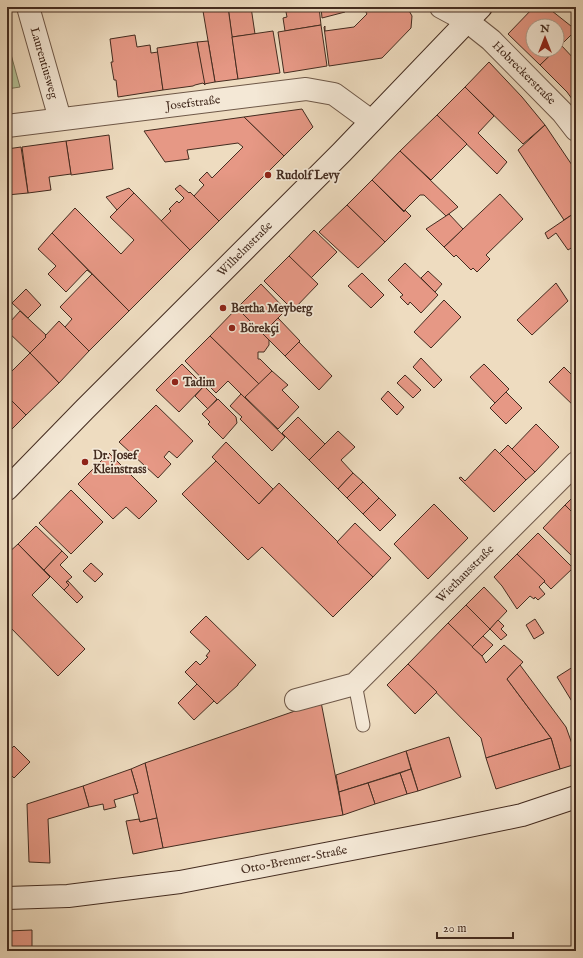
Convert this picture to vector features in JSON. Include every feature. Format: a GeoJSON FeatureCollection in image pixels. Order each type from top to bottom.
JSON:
{"type":"FeatureCollection","features":[{"type":"Feature","properties":{"kind":"main road","name":"Laurentiusweg"},"geometry":{"type":"LineString","coordinates":[[28,7],[60,120]]}},
{"type":"Feature","properties":{"kind":"main road","name":"Hobreckerstraße"},"geometry":{"type":"LineString","coordinates":[[441,7],[474,14],[492,40],[562,112],[576,130]]}},
{"type":"Feature","properties":{"kind":"main road","name":"Wilhelmstraße"},"geometry":{"type":"LineString","coordinates":[[7,489],[342,152],[474,14]]}},
{"type":"Feature","properties":{"kind":"main road","name":"Josefstraße"},"geometry":{"type":"LineString","coordinates":[[7,126],[306,89],[334,94],[371,121]]}},
{"type":"Feature","properties":{"kind":"main road","name":"Wiethausstraße"},"geometry":{"type":"LineString","coordinates":[[296,700],[355,684],[576,463]]}},
{"type":"Feature","properties":{"kind":"main road","name":"Otto-Brenner-Straße"},"geometry":{"type":"LineString","coordinates":[[7,898],[68,896],[180,882],[522,815],[576,797]]}},
{"type":"Feature","properties":{"kind":"lane"},"geometry":{"type":"LineString","coordinates":[[355,684],[363,725]]}},
{"type":"Feature","properties":{"kind":"green space"},"geometry":{"type":"Polygon","coordinates":[[[7,40],[20,87],[7,89],[7,40]]]}},
{"type":"Feature","properties":{"kind":"building"},"geometry":{"type":"Polygon","coordinates":[[[228,7],[251,7],[255,34],[232,37],[228,7]]]}},
{"type":"Feature","properties":{"kind":"building"},"geometry":{"type":"Polygon","coordinates":[[[228,7],[238,79],[215,82],[203,11],[228,7]]]}},
{"type":"Feature","properties":{"kind":"building"},"geometry":{"type":"Polygon","coordinates":[[[285,7],[319,7],[321,25],[285,31],[283,18],[287,17],[285,7]]]}},
{"type":"Feature","properties":{"kind":"building"},"geometry":{"type":"Polygon","coordinates":[[[321,7],[343,7],[345,12],[322,18],[321,7]]]}},
{"type":"Feature","properties":{"kind":"building"},"geometry":{"type":"Polygon","coordinates":[[[363,7],[407,7],[412,16],[411,28],[382,58],[329,66],[324,27],[325,26],[325,31],[354,27],[367,14],[363,7]]]}},
{"type":"Feature","properties":{"kind":"building"},"geometry":{"type":"Polygon","coordinates":[[[534,7],[547,7],[561,18],[525,18],[525,50],[508,34],[534,7]]]}},
{"type":"Feature","properties":{"kind":"building"},"geometry":{"type":"Polygon","coordinates":[[[565,21],[576,30],[565,41],[565,21]]]}},
{"type":"Feature","properties":{"kind":"building"},"geometry":{"type":"Polygon","coordinates":[[[321,25],[327,66],[284,73],[278,32],[321,25]]]}},
{"type":"Feature","properties":{"kind":"building"},"geometry":{"type":"Polygon","coordinates":[[[273,31],[280,73],[238,79],[232,37],[273,31]]]}},
{"type":"Feature","properties":{"kind":"building"},"geometry":{"type":"Polygon","coordinates":[[[135,35],[137,47],[150,45],[151,53],[158,52],[163,90],[118,97],[116,80],[114,80],[111,62],[113,62],[110,39],[135,35]]]}},
{"type":"Feature","properties":{"kind":"building"},"geometry":{"type":"Polygon","coordinates":[[[208,41],[215,82],[204,84],[197,42],[208,41]]]}},
{"type":"Feature","properties":{"kind":"building"},"geometry":{"type":"Polygon","coordinates":[[[197,42],[205,85],[203,83],[193,86],[163,90],[157,48],[197,42]]]}},
{"type":"Feature","properties":{"kind":"building"},"geometry":{"type":"Polygon","coordinates":[[[565,49],[576,61],[575,103],[567,92],[540,65],[547,58],[565,58],[565,49]]]}},
{"type":"Feature","properties":{"kind":"building"},"geometry":{"type":"Polygon","coordinates":[[[533,58],[547,58],[540,65],[533,58]]]}},
{"type":"Feature","properties":{"kind":"building"},"geometry":{"type":"Polygon","coordinates":[[[489,62],[522,97],[545,125],[523,144],[465,87],[489,62]]]}},
{"type":"Feature","properties":{"kind":"building"},"geometry":{"type":"Polygon","coordinates":[[[465,87],[494,116],[478,133],[507,162],[497,174],[437,115],[465,87]]]}},
{"type":"Feature","properties":{"kind":"building"},"geometry":{"type":"Polygon","coordinates":[[[302,109],[313,127],[284,156],[244,117],[302,109]]]}},
{"type":"Feature","properties":{"kind":"building"},"geometry":{"type":"Polygon","coordinates":[[[437,115],[467,144],[431,180],[400,151],[437,115]]]}},
{"type":"Feature","properties":{"kind":"building"},"geometry":{"type":"Polygon","coordinates":[[[244,117],[284,156],[219,221],[194,196],[204,185],[199,180],[207,172],[212,178],[243,147],[238,143],[187,150],[189,159],[165,162],[144,131],[244,117]]]}},
{"type":"Feature","properties":{"kind":"building"},"geometry":{"type":"Polygon","coordinates":[[[545,125],[576,171],[576,212],[564,220],[518,150],[545,125]]]}},
{"type":"Feature","properties":{"kind":"building"},"geometry":{"type":"Polygon","coordinates":[[[109,135],[113,169],[71,175],[66,141],[109,135]]]}},
{"type":"Feature","properties":{"kind":"building"},"geometry":{"type":"Polygon","coordinates":[[[66,141],[71,174],[49,177],[51,190],[28,193],[22,147],[66,141]]]}},
{"type":"Feature","properties":{"kind":"building"},"geometry":{"type":"Polygon","coordinates":[[[21,147],[28,193],[7,195],[7,149],[21,147]]]}},
{"type":"Feature","properties":{"kind":"building"},"geometry":{"type":"Polygon","coordinates":[[[400,151],[458,207],[446,216],[424,195],[420,195],[404,211],[372,180],[400,151]]]}},
{"type":"Feature","properties":{"kind":"building"},"geometry":{"type":"Polygon","coordinates":[[[372,180],[404,212],[405,210],[411,216],[385,242],[347,205],[372,180]]]}},
{"type":"Feature","properties":{"kind":"building"},"geometry":{"type":"Polygon","coordinates":[[[180,185],[189,193],[190,192],[219,221],[190,250],[161,221],[171,211],[169,209],[177,201],[179,203],[184,198],[175,189],[180,185]]]}},
{"type":"Feature","properties":{"kind":"building"},"geometry":{"type":"Polygon","coordinates":[[[129,188],[134,193],[117,210],[106,197],[129,188]]]}},
{"type":"Feature","properties":{"kind":"building"},"geometry":{"type":"Polygon","coordinates":[[[134,193],[190,250],[129,311],[52,233],[75,208],[121,254],[134,240],[110,217],[134,193]]]}},
{"type":"Feature","properties":{"kind":"building"},"geometry":{"type":"Polygon","coordinates":[[[500,194],[523,219],[486,255],[490,259],[477,272],[473,268],[471,270],[456,255],[454,257],[444,247],[500,194]]]}},
{"type":"Feature","properties":{"kind":"building"},"geometry":{"type":"Polygon","coordinates":[[[347,205],[385,242],[358,268],[319,232],[347,205]]]}},
{"type":"Feature","properties":{"kind":"building"},"geometry":{"type":"Polygon","coordinates":[[[576,212],[576,245],[568,250],[556,233],[548,239],[545,233],[576,212]]]}},
{"type":"Feature","properties":{"kind":"building"},"geometry":{"type":"Polygon","coordinates":[[[449,214],[463,229],[444,247],[426,229],[449,214]]]}},
{"type":"Feature","properties":{"kind":"building"},"geometry":{"type":"Polygon","coordinates":[[[314,230],[337,252],[311,278],[289,256],[314,230]]]}},
{"type":"Feature","properties":{"kind":"building"},"geometry":{"type":"Polygon","coordinates":[[[52,233],[92,274],[87,270],[66,292],[48,274],[56,266],[38,249],[52,233]]]}},
{"type":"Feature","properties":{"kind":"building"},"geometry":{"type":"Polygon","coordinates":[[[289,256],[318,284],[293,310],[264,281],[289,256]]]}},
{"type":"Feature","properties":{"kind":"building"},"geometry":{"type":"Polygon","coordinates":[[[405,263],[438,295],[421,313],[410,302],[408,305],[400,297],[403,295],[388,280],[405,263]]]}},
{"type":"Feature","properties":{"kind":"building"},"geometry":{"type":"Polygon","coordinates":[[[428,271],[442,284],[435,292],[421,278],[428,271]]]}},
{"type":"Feature","properties":{"kind":"building"},"geometry":{"type":"Polygon","coordinates":[[[362,273],[384,295],[371,308],[348,286],[362,273]]]}},
{"type":"Feature","properties":{"kind":"building"},"geometry":{"type":"Polygon","coordinates":[[[92,274],[129,311],[89,351],[65,327],[72,319],[60,307],[92,274]]]}},
{"type":"Feature","properties":{"kind":"building"},"geometry":{"type":"Polygon","coordinates":[[[556,283],[568,301],[532,335],[517,320],[556,283]]]}},
{"type":"Feature","properties":{"kind":"building"},"geometry":{"type":"Polygon","coordinates":[[[261,284],[286,310],[262,333],[237,308],[261,284]]]}},
{"type":"Feature","properties":{"kind":"building"},"geometry":{"type":"Polygon","coordinates":[[[26,289],[41,305],[28,318],[12,303],[26,289]]]}},
{"type":"Feature","properties":{"kind":"building"},"geometry":{"type":"Polygon","coordinates":[[[444,300],[461,317],[431,348],[414,332],[444,300]]]}},
{"type":"Feature","properties":{"kind":"building"},"geometry":{"type":"Polygon","coordinates":[[[237,308],[269,340],[269,345],[264,352],[258,352],[258,359],[260,359],[272,371],[259,384],[210,336],[237,308]]]}},
{"type":"Feature","properties":{"kind":"building"},"geometry":{"type":"Polygon","coordinates":[[[20,311],[46,335],[46,337],[30,353],[7,331],[7,319],[10,322],[20,311]]]}},
{"type":"Feature","properties":{"kind":"building"},"geometry":{"type":"Polygon","coordinates":[[[278,318],[300,341],[285,356],[262,333],[278,318]]]}},
{"type":"Feature","properties":{"kind":"building"},"geometry":{"type":"Polygon","coordinates":[[[59,321],[89,351],[59,383],[30,353],[59,321]]]}},
{"type":"Feature","properties":{"kind":"building"},"geometry":{"type":"Polygon","coordinates":[[[210,336],[259,384],[245,398],[228,381],[216,393],[185,361],[210,336]]]}},
{"type":"Feature","properties":{"kind":"building"},"geometry":{"type":"Polygon","coordinates":[[[299,342],[332,376],[319,390],[285,356],[299,342]]]}},
{"type":"Feature","properties":{"kind":"building"},"geometry":{"type":"Polygon","coordinates":[[[30,353],[59,383],[26,415],[7,396],[7,376],[30,353]]]}},
{"type":"Feature","properties":{"kind":"building"},"geometry":{"type":"Polygon","coordinates":[[[421,358],[442,380],[434,388],[413,367],[421,358]]]}},
{"type":"Feature","properties":{"kind":"building"},"geometry":{"type":"Polygon","coordinates":[[[182,364],[204,386],[179,412],[156,390],[182,364]]]}},
{"type":"Feature","properties":{"kind":"building"},"geometry":{"type":"Polygon","coordinates":[[[484,364],[509,389],[495,403],[470,377],[484,364]]]}},
{"type":"Feature","properties":{"kind":"building"},"geometry":{"type":"Polygon","coordinates":[[[564,367],[576,379],[576,408],[549,382],[564,367]]]}},
{"type":"Feature","properties":{"kind":"building"},"geometry":{"type":"Polygon","coordinates":[[[272,371],[288,385],[282,390],[299,407],[278,429],[245,397],[272,371]]]}},
{"type":"Feature","properties":{"kind":"building"},"geometry":{"type":"Polygon","coordinates":[[[405,375],[421,390],[413,398],[397,383],[405,375]]]}},
{"type":"Feature","properties":{"kind":"building"},"geometry":{"type":"Polygon","coordinates":[[[204,386],[217,399],[208,409],[195,396],[204,386]]]}},
{"type":"Feature","properties":{"kind":"building"},"geometry":{"type":"Polygon","coordinates":[[[388,391],[404,407],[397,415],[381,399],[388,391]]]}},
{"type":"Feature","properties":{"kind":"building"},"geometry":{"type":"Polygon","coordinates":[[[506,392],[522,408],[506,424],[490,408],[506,392]]]}},
{"type":"Feature","properties":{"kind":"building"},"geometry":{"type":"Polygon","coordinates":[[[241,394],[285,437],[272,451],[240,419],[242,417],[230,406],[241,394]]]}},
{"type":"Feature","properties":{"kind":"building"},"geometry":{"type":"Polygon","coordinates":[[[7,396],[26,415],[7,434],[7,396]]]}},
{"type":"Feature","properties":{"kind":"building"},"geometry":{"type":"Polygon","coordinates":[[[218,399],[236,417],[237,423],[223,439],[208,424],[210,422],[202,414],[218,399]]]}},
{"type":"Feature","properties":{"kind":"building"},"geometry":{"type":"Polygon","coordinates":[[[156,405],[193,441],[177,458],[169,451],[164,457],[171,464],[158,478],[119,442],[156,405]]]}},
{"type":"Feature","properties":{"kind":"building"},"geometry":{"type":"Polygon","coordinates":[[[298,417],[325,444],[309,460],[282,433],[298,417]]]}},
{"type":"Feature","properties":{"kind":"building"},"geometry":{"type":"Polygon","coordinates":[[[536,424],[559,447],[535,472],[512,449],[536,424]]]}},
{"type":"Feature","properties":{"kind":"building"},"geometry":{"type":"Polygon","coordinates":[[[338,431],[355,447],[341,460],[353,473],[338,489],[309,460],[338,431]]]}},
{"type":"Feature","properties":{"kind":"building"},"geometry":{"type":"Polygon","coordinates":[[[226,442],[273,489],[259,504],[212,457],[226,442]]]}},
{"type":"Feature","properties":{"kind":"building"},"geometry":{"type":"Polygon","coordinates":[[[508,445],[535,472],[526,480],[499,454],[508,445]]]}},
{"type":"Feature","properties":{"kind":"building"},"geometry":{"type":"Polygon","coordinates":[[[495,449],[526,480],[494,512],[459,478],[461,477],[465,481],[495,449]]]}},
{"type":"Feature","properties":{"kind":"building"},"geometry":{"type":"Polygon","coordinates":[[[109,453],[157,501],[139,519],[126,507],[113,519],[78,484],[109,453]]]}},
{"type":"Feature","properties":{"kind":"building"},"geometry":{"type":"Polygon","coordinates":[[[216,461],[259,504],[279,483],[373,577],[333,617],[262,547],[248,560],[182,494],[216,461]]]}},
{"type":"Feature","properties":{"kind":"building"},"geometry":{"type":"Polygon","coordinates":[[[353,473],[363,482],[347,498],[338,489],[353,473]]]}},
{"type":"Feature","properties":{"kind":"building"},"geometry":{"type":"Polygon","coordinates":[[[363,482],[379,498],[363,514],[347,498],[363,482]]]}},
{"type":"Feature","properties":{"kind":"building"},"geometry":{"type":"Polygon","coordinates":[[[71,490],[103,522],[71,554],[39,523],[71,490]]]}},
{"type":"Feature","properties":{"kind":"building"},"geometry":{"type":"Polygon","coordinates":[[[576,494],[576,516],[565,505],[576,494]]]}},
{"type":"Feature","properties":{"kind":"building"},"geometry":{"type":"Polygon","coordinates":[[[379,498],[396,515],[380,531],[363,514],[379,498]]]}},
{"type":"Feature","properties":{"kind":"building"},"geometry":{"type":"Polygon","coordinates":[[[434,504],[468,538],[428,579],[394,544],[434,504]]]}},
{"type":"Feature","properties":{"kind":"building"},"geometry":{"type":"Polygon","coordinates":[[[565,505],[576,516],[576,553],[572,556],[543,528],[565,505]]]}},
{"type":"Feature","properties":{"kind":"building"},"geometry":{"type":"Polygon","coordinates":[[[355,523],[391,558],[373,577],[337,542],[355,523]]]}},
{"type":"Feature","properties":{"kind":"building"},"geometry":{"type":"Polygon","coordinates":[[[36,526],[62,551],[44,570],[18,544],[36,526]]]}},
{"type":"Feature","properties":{"kind":"building"},"geometry":{"type":"Polygon","coordinates":[[[538,533],[573,568],[551,589],[517,554],[538,533]]]}},
{"type":"Feature","properties":{"kind":"building"},"geometry":{"type":"Polygon","coordinates":[[[18,544],[50,577],[32,595],[85,649],[58,676],[7,624],[7,554],[18,544]]]}},
{"type":"Feature","properties":{"kind":"building"},"geometry":{"type":"Polygon","coordinates":[[[62,551],[68,557],[60,565],[72,577],[66,582],[69,585],[64,590],[44,570],[62,551]]]}},
{"type":"Feature","properties":{"kind":"building"},"geometry":{"type":"Polygon","coordinates":[[[517,554],[545,581],[539,587],[545,594],[538,600],[535,597],[534,599],[530,596],[517,609],[502,586],[494,577],[517,554]]]}},
{"type":"Feature","properties":{"kind":"building"},"geometry":{"type":"Polygon","coordinates":[[[91,563],[103,574],[95,582],[83,571],[91,563]]]}},
{"type":"Feature","properties":{"kind":"building"},"geometry":{"type":"Polygon","coordinates":[[[68,581],[83,597],[77,603],[64,590],[69,585],[66,582],[68,581]]]}},
{"type":"Feature","properties":{"kind":"building"},"geometry":{"type":"Polygon","coordinates":[[[484,587],[507,611],[490,629],[466,605],[484,587]]]}},
{"type":"Feature","properties":{"kind":"building"},"geometry":{"type":"Polygon","coordinates":[[[466,605],[490,629],[472,647],[448,623],[466,605]]]}},
{"type":"Feature","properties":{"kind":"building"},"geometry":{"type":"Polygon","coordinates":[[[206,616],[256,665],[238,685],[217,704],[185,672],[196,661],[200,665],[208,657],[206,656],[210,651],[190,632],[206,616]]]}},
{"type":"Feature","properties":{"kind":"building"},"geometry":{"type":"Polygon","coordinates":[[[535,619],[544,633],[534,639],[526,625],[535,619]]]}},
{"type":"Feature","properties":{"kind":"building"},"geometry":{"type":"Polygon","coordinates":[[[498,620],[504,626],[501,629],[507,635],[501,640],[490,629],[498,620]]]}},
{"type":"Feature","properties":{"kind":"building"},"geometry":{"type":"Polygon","coordinates":[[[448,623],[482,656],[486,663],[504,645],[523,662],[507,679],[551,738],[486,758],[481,738],[408,664],[448,623]]]}},
{"type":"Feature","properties":{"kind":"building"},"geometry":{"type":"Polygon","coordinates":[[[483,636],[493,645],[482,656],[472,647],[483,636]]]}},
{"type":"Feature","properties":{"kind":"building"},"geometry":{"type":"Polygon","coordinates":[[[408,664],[437,692],[415,714],[387,685],[408,664]]]}},
{"type":"Feature","properties":{"kind":"building"},"geometry":{"type":"Polygon","coordinates":[[[520,665],[566,727],[576,755],[576,764],[560,769],[551,738],[507,679],[520,665]]]}},
{"type":"Feature","properties":{"kind":"building"},"geometry":{"type":"Polygon","coordinates":[[[576,665],[576,708],[557,677],[576,665]]]}},
{"type":"Feature","properties":{"kind":"building"},"geometry":{"type":"Polygon","coordinates":[[[197,684],[214,701],[194,720],[178,703],[197,684]]]}},
{"type":"Feature","properties":{"kind":"building"},"geometry":{"type":"Polygon","coordinates":[[[321,702],[343,815],[163,848],[145,763],[321,702]]]}},
{"type":"Feature","properties":{"kind":"building"},"geometry":{"type":"Polygon","coordinates":[[[449,737],[461,777],[418,791],[406,751],[449,737]]]}},
{"type":"Feature","properties":{"kind":"building"},"geometry":{"type":"Polygon","coordinates":[[[551,738],[560,769],[496,789],[486,758],[551,738]]]}},
{"type":"Feature","properties":{"kind":"building"},"geometry":{"type":"Polygon","coordinates":[[[7,744],[11,749],[14,746],[30,762],[14,778],[7,771],[7,744]]]}},
{"type":"Feature","properties":{"kind":"building"},"geometry":{"type":"Polygon","coordinates":[[[406,751],[411,769],[339,792],[336,775],[406,751]]]}},
{"type":"Feature","properties":{"kind":"building"},"geometry":{"type":"Polygon","coordinates":[[[145,763],[157,818],[140,822],[133,794],[138,793],[131,769],[145,763]]]}},
{"type":"Feature","properties":{"kind":"building"},"geometry":{"type":"Polygon","coordinates":[[[131,769],[138,793],[114,800],[116,807],[104,810],[103,804],[89,807],[83,786],[131,769]]]}},
{"type":"Feature","properties":{"kind":"building"},"geometry":{"type":"Polygon","coordinates":[[[411,769],[418,791],[407,794],[400,773],[411,769]]]}},
{"type":"Feature","properties":{"kind":"building"},"geometry":{"type":"Polygon","coordinates":[[[400,773],[407,794],[375,804],[368,783],[400,773]]]}},
{"type":"Feature","properties":{"kind":"building"},"geometry":{"type":"Polygon","coordinates":[[[368,783],[375,804],[343,815],[339,792],[368,783]]]}},
{"type":"Feature","properties":{"kind":"building"},"geometry":{"type":"Polygon","coordinates":[[[83,786],[89,807],[48,819],[50,863],[29,862],[27,804],[83,786]]]}},
{"type":"Feature","properties":{"kind":"building"},"geometry":{"type":"Polygon","coordinates":[[[157,818],[163,848],[133,854],[126,821],[139,819],[140,822],[157,818]]]}},
{"type":"Feature","properties":{"kind":"building"},"geometry":{"type":"Polygon","coordinates":[[[32,930],[32,951],[7,951],[7,931],[32,930]]]}},
{"type":"Feature","properties":{"kind":"place","name":"Rudolf Levy"},"geometry":{"type":"Point","coordinates":[268,175]}},
{"type":"Feature","properties":{"kind":"place","name":"Bertha Meyberg"},"geometry":{"type":"Point","coordinates":[223,308]}},
{"type":"Feature","properties":{"kind":"place","name":"Börekçi"},"geometry":{"type":"Point","coordinates":[232,328]}},
{"type":"Feature","properties":{"kind":"place","name":"Tadim"},"geometry":{"type":"Point","coordinates":[175,382]}},
{"type":"Feature","properties":{"kind":"place","name":"Dr. Josef Kleinstrass"},"geometry":{"type":"Point","coordinates":[85,462]}}]}
